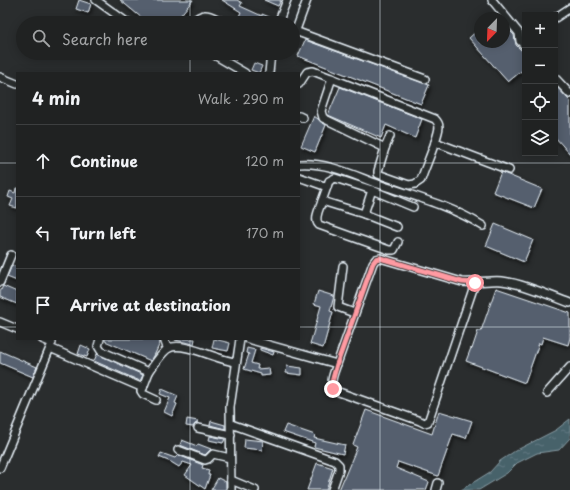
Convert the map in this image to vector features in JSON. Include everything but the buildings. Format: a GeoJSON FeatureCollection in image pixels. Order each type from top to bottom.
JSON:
{"type":"FeatureCollection","features":[{"type":"Feature","properties":{"kind":"street"},"geometry":{"type":"LineString","coordinates":[[96,0],[118,16]]}},
{"type":"Feature","properties":{"kind":"street"},"geometry":{"type":"LineString","coordinates":[[280,16],[286,0]]}},
{"type":"Feature","properties":{"kind":"street"},"geometry":{"type":"LineString","coordinates":[[300,18],[307,0]]}},
{"type":"Feature","properties":{"kind":"street"},"geometry":{"type":"LineString","coordinates":[[492,0],[522,33],[520,41],[522,43]]}},
{"type":"Feature","properties":{"kind":"street"},"geometry":{"type":"LineString","coordinates":[[558,16],[570,8]]}},
{"type":"Feature","properties":{"kind":"street"},"geometry":{"type":"LineString","coordinates":[[199,16],[204,14],[209,16]]}},
{"type":"Feature","properties":{"kind":"street"},"geometry":{"type":"LineString","coordinates":[[300,36],[424,78]]}},
{"type":"Feature","properties":{"kind":"street"},"geometry":{"type":"LineString","coordinates":[[222,60],[242,72]]}},
{"type":"Feature","properties":{"kind":"street"},"geometry":{"type":"LineString","coordinates":[[269,72],[270,60]]}},
{"type":"Feature","properties":{"kind":"street"},"geometry":{"type":"LineString","coordinates":[[300,82],[307,72],[310,71],[332,78],[438,121],[439,126],[435,142],[421,180],[415,184],[409,185],[378,174],[390,136]]}},
{"type":"Feature","properties":{"kind":"street"},"geometry":{"type":"LineString","coordinates":[[0,76],[16,84]]}},
{"type":"Feature","properties":{"kind":"street"},"geometry":{"type":"LineString","coordinates":[[332,78],[321,111],[323,118],[385,148]]}},
{"type":"Feature","properties":{"kind":"street"},"geometry":{"type":"LineString","coordinates":[[558,81],[570,94]]}},
{"type":"Feature","properties":{"kind":"street"},"geometry":{"type":"LineString","coordinates":[[435,142],[509,170]]}},
{"type":"Feature","properties":{"kind":"street"},"geometry":{"type":"LineString","coordinates":[[300,164],[310,163],[332,168],[459,212],[483,226]]}},
{"type":"Feature","properties":{"kind":"street"},"geometry":{"type":"LineString","coordinates":[[300,177],[327,187]]}},
{"type":"Feature","properties":{"kind":"street"},"geometry":{"type":"LineString","coordinates":[[398,242],[394,250],[389,250],[317,223],[316,219],[327,187],[330,181],[335,178],[372,190],[412,207]]}},
{"type":"Feature","properties":{"kind":"street"},"geometry":{"type":"LineString","coordinates":[[364,214],[372,190]]}},
{"type":"Feature","properties":{"kind":"street"},"geometry":{"type":"LineString","coordinates":[[322,201],[364,214],[397,227]]}},
{"type":"Feature","properties":{"kind":"street"},"geometry":{"type":"LineString","coordinates":[[0,282],[11,255]]}},
{"type":"Feature","properties":{"kind":"street"},"geometry":{"type":"LineString","coordinates":[[475,283],[428,422],[424,423],[333,389],[332,382],[337,364],[354,313],[373,263],[376,259],[380,258],[462,282],[503,282],[519,285],[570,303]]}},
{"type":"Feature","properties":{"kind":"street"},"geometry":{"type":"LineString","coordinates":[[343,266],[338,307],[354,313]]}},
{"type":"Feature","properties":{"kind":"street"},"geometry":{"type":"LineString","coordinates":[[0,322],[16,329]]}},
{"type":"Feature","properties":{"kind":"street"},"geometry":{"type":"LineString","coordinates":[[100,340],[98,346],[101,351],[149,372]]}},
{"type":"Feature","properties":{"kind":"street"},"geometry":{"type":"LineString","coordinates":[[164,340],[168,348]]}},
{"type":"Feature","properties":{"kind":"street"},"geometry":{"type":"LineString","coordinates":[[232,490],[230,458],[231,397],[240,340]]}},
{"type":"Feature","properties":{"kind":"street"},"geometry":{"type":"LineString","coordinates":[[252,340],[337,364]]}},
{"type":"Feature","properties":{"kind":"street"},"geometry":{"type":"LineString","coordinates":[[0,468],[52,344],[143,388]]}},
{"type":"Feature","properties":{"kind":"street"},"geometry":{"type":"LineString","coordinates":[[156,400],[143,394],[141,391],[149,372],[168,348],[174,347],[188,349],[236,362]]}},
{"type":"Feature","properties":{"kind":"street"},"geometry":{"type":"LineString","coordinates":[[547,393],[570,367]]}},
{"type":"Feature","properties":{"kind":"street"},"geometry":{"type":"LineString","coordinates":[[231,424],[335,461],[339,465],[339,470],[332,490]]}},
{"type":"Feature","properties":{"kind":"street"},"geometry":{"type":"LineString","coordinates":[[198,428],[230,435]]}},
{"type":"Feature","properties":{"kind":"street"},"geometry":{"type":"LineString","coordinates":[[178,450],[205,460],[213,454],[230,458]]}},
{"type":"Feature","properties":{"kind":"street"},"geometry":{"type":"LineString","coordinates":[[232,480],[255,490]]}},
{"type":"Feature","properties":{"kind":"water"},"geometry":{"type":"Polygon","coordinates":[[[570,419],[570,438],[559,450],[537,453],[517,463],[507,473],[479,490],[461,490],[490,472],[500,461],[515,451],[556,430],[570,419]]]}},
{"type":"Feature","properties":{"kind":"route"},"geometry":{"type":"LineString","coordinates":[[333,389],[332,382],[337,364],[354,313],[373,263],[376,259],[380,258],[462,282],[475,283]]}}]}
